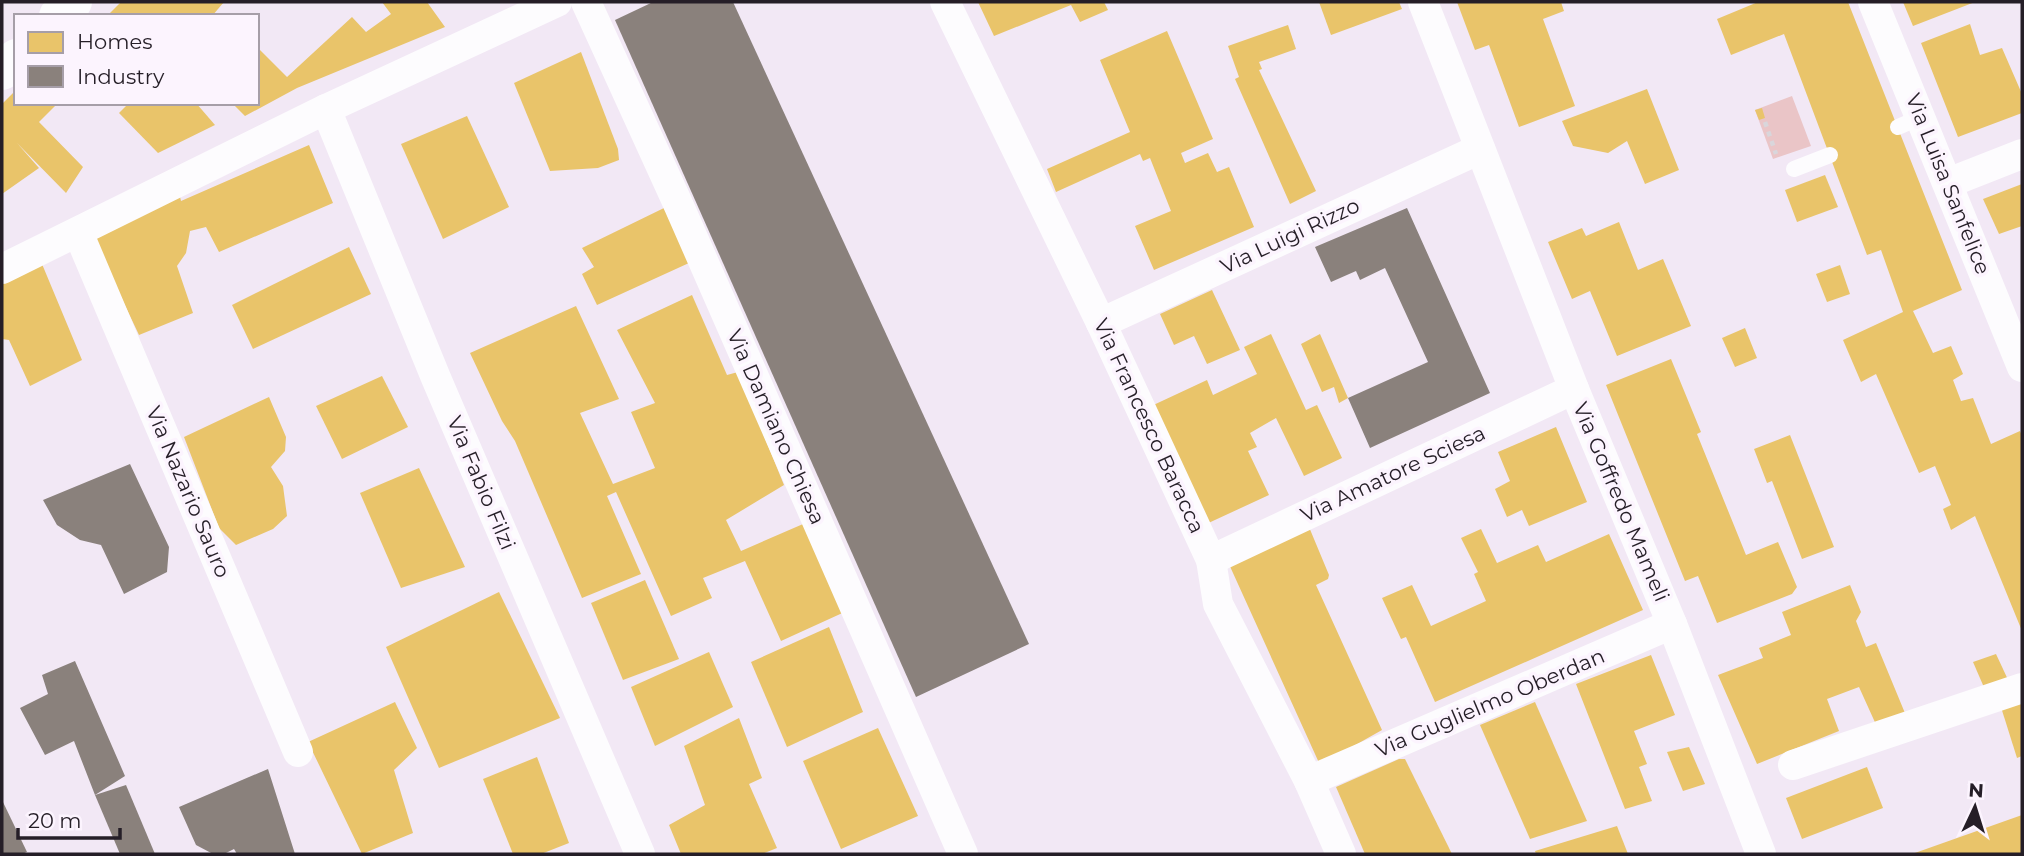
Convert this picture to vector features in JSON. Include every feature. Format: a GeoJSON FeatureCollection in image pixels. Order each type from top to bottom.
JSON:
{"type":"FeatureCollection","features":[{"type":"Feature","properties":{"kind":"street"},"geometry":{"type":"LineString","coordinates":[[60,14],[73,2]]}},
{"type":"Feature","properties":{"kind":"street"},"geometry":{"type":"LineString","coordinates":[[2,269],[326,109],[557,2]]}},
{"type":"Feature","properties":{"kind":"street","name":"Via Damiano Chiesa"},"geometry":{"type":"LineString","coordinates":[[586,2],[679,205],[963,854]]}},
{"type":"Feature","properties":{"kind":"street","name":"Via Francesco Baracca"},"geometry":{"type":"LineString","coordinates":[[944,2],[1101,323],[1211,560],[1218,604],[1309,781],[1341,854]]}},
{"type":"Feature","properties":{"kind":"street","name":"Via Goffredo Mameli"},"geometry":{"type":"LineString","coordinates":[[1423,2],[1574,389],[1672,624],[1761,854]]}},
{"type":"Feature","properties":{"kind":"street","name":"Via Luisa Sanfelice"},"geometry":{"type":"LineString","coordinates":[[1873,2],[1910,122],[1948,183],[2022,367]]}},
{"type":"Feature","properties":{"kind":"street","name":"Via Fabio Filzi"},"geometry":{"type":"LineString","coordinates":[[326,109],[436,378],[640,854]]}},
{"type":"Feature","properties":{"kind":"street","name":"Via Luigi Rizzo"},"geometry":{"type":"LineString","coordinates":[[1101,323],[1480,149]]}},
{"type":"Feature","properties":{"kind":"street"},"geometry":{"type":"LineString","coordinates":[[1948,183],[2022,154]]}},
{"type":"Feature","properties":{"kind":"street","name":"Via Nazario Sauro"},"geometry":{"type":"LineString","coordinates":[[78,232],[298,752]]}},
{"type":"Feature","properties":{"kind":"street","name":"Via Amatore Sciesa"},"geometry":{"type":"LineString","coordinates":[[1211,560],[1574,389]]}},
{"type":"Feature","properties":{"kind":"street","name":"Via Guglielmo Oberdan"},"geometry":{"type":"LineString","coordinates":[[1309,781],[1672,624]]}},
{"type":"Feature","properties":{"kind":"street"},"geometry":{"type":"LineString","coordinates":[[1793,765],[2022,688]]}},
{"type":"Feature","properties":{"kind":"lane"},"geometry":{"type":"LineString","coordinates":[[1794,169],[1830,155]]}},
{"type":"Feature","properties":{"kind":"path"},"geometry":{"type":"LineString","coordinates":[[1765,122],[1778,158]]}},
{"type":"Feature","properties":{"kind":"shaded area"},"geometry":{"type":"Polygon","coordinates":[[[1792,96],[1811,146],[1773,159],[1755,110],[1792,96]]]}},
{"type":"Feature","properties":{"kind":"building: Homes"},"geometry":{"type":"Polygon","coordinates":[[[121,2],[224,2],[214,14],[109,14],[121,2]]]}},
{"type":"Feature","properties":{"kind":"building: Homes"},"geometry":{"type":"Polygon","coordinates":[[[382,2],[427,2],[445,27],[297,88],[245,116],[234,105],[259,105],[259,49],[287,77],[352,17],[366,32],[391,14],[382,2]]]}},
{"type":"Feature","properties":{"kind":"building: Homes"},"geometry":{"type":"Polygon","coordinates":[[[978,2],[1104,2],[1108,10],[1080,22],[1071,5],[994,36],[978,2]]]}},
{"type":"Feature","properties":{"kind":"building: Homes"},"geometry":{"type":"Polygon","coordinates":[[[1319,2],[1399,2],[1402,9],[1331,35],[1319,2]]]}},
{"type":"Feature","properties":{"kind":"building: Homes"},"geometry":{"type":"Polygon","coordinates":[[[1457,2],[1561,2],[1564,11],[1543,19],[1575,106],[1519,127],[1489,45],[1475,50],[1457,2]]]}},
{"type":"Feature","properties":{"kind":"building: Homes"},"geometry":{"type":"Polygon","coordinates":[[[1758,2],[1848,2],[1962,290],[1913,311],[1933,353],[1951,346],[1963,374],[1953,380],[1961,401],[1973,398],[1991,444],[2020,431],[2022,436],[2022,631],[1975,516],[1951,530],[1943,509],[1951,505],[1935,466],[1919,473],[1876,374],[1861,382],[1843,340],[1903,312],[1881,250],[1867,255],[1784,34],[1731,55],[1717,19],[1758,2]]]}},
{"type":"Feature","properties":{"kind":"building: Homes"},"geometry":{"type":"Polygon","coordinates":[[[1903,2],[1975,2],[1913,26],[1903,2]]]}},
{"type":"Feature","properties":{"kind":"building: Homes"},"geometry":{"type":"Polygon","coordinates":[[[1970,24],[1980,55],[2002,48],[2022,94],[2022,113],[1958,137],[1921,43],[1970,24]]]}},
{"type":"Feature","properties":{"kind":"building: Homes"},"geometry":{"type":"Polygon","coordinates":[[[1288,25],[1296,49],[1259,62],[1262,69],[1259,70],[1316,191],[1290,204],[1235,79],[1239,77],[1228,46],[1288,25]]]}},
{"type":"Feature","properties":{"kind":"building: Homes"},"geometry":{"type":"Polygon","coordinates":[[[1167,31],[1213,139],[1181,153],[1185,163],[1208,153],[1217,172],[1229,167],[1254,227],[1154,270],[1135,226],[1171,211],[1150,158],[1143,161],[1140,154],[1056,192],[1047,169],[1130,132],[1100,60],[1167,31]]]}},
{"type":"Feature","properties":{"kind":"building: Homes"},"geometry":{"type":"Polygon","coordinates":[[[581,52],[618,149],[619,160],[598,168],[550,171],[514,83],[581,52]]]}},
{"type":"Feature","properties":{"kind":"building: Homes"},"geometry":{"type":"Polygon","coordinates":[[[1647,89],[1679,170],[1645,184],[1627,141],[1608,153],[1573,146],[1562,121],[1647,89]]]}},
{"type":"Feature","properties":{"kind":"building: Homes"},"geometry":{"type":"Polygon","coordinates":[[[14,92],[14,105],[56,105],[39,122],[83,167],[66,193],[17,143],[39,168],[2,194],[2,104],[14,92]]]}},
{"type":"Feature","properties":{"kind":"building: Homes"},"geometry":{"type":"Polygon","coordinates":[[[127,105],[198,105],[215,125],[158,153],[119,113],[127,105]]]}},
{"type":"Feature","properties":{"kind":"building: Homes"},"geometry":{"type":"Polygon","coordinates":[[[1762,108],[1765,118],[1759,120],[1755,110],[1762,108]]]}},
{"type":"Feature","properties":{"kind":"building: Homes"},"geometry":{"type":"Polygon","coordinates":[[[467,116],[509,207],[443,239],[401,144],[467,116]]]}},
{"type":"Feature","properties":{"kind":"building: Homes"},"geometry":{"type":"Polygon","coordinates":[[[309,145],[333,203],[219,252],[206,227],[190,231],[186,253],[177,266],[193,313],[139,335],[88,227],[177,183],[181,201],[309,145]]]}},
{"type":"Feature","properties":{"kind":"building: Homes"},"geometry":{"type":"Polygon","coordinates":[[[1825,175],[1838,207],[1797,222],[1785,190],[1825,175]]]}},
{"type":"Feature","properties":{"kind":"building: Homes"},"geometry":{"type":"Polygon","coordinates":[[[2022,184],[2022,226],[1999,234],[1983,199],[2022,184]]]}},
{"type":"Feature","properties":{"kind":"building: Homes"},"geometry":{"type":"Polygon","coordinates":[[[664,208],[689,263],[597,305],[582,274],[594,267],[582,248],[664,208]]]}},
{"type":"Feature","properties":{"kind":"building: Homes"},"geometry":{"type":"Polygon","coordinates":[[[1619,222],[1638,270],[1663,259],[1691,326],[1617,356],[1590,291],[1572,299],[1548,242],[1582,228],[1586,236],[1619,222]]]}},
{"type":"Feature","properties":{"kind":"building: Homes"},"geometry":{"type":"Polygon","coordinates":[[[349,247],[371,294],[253,349],[232,305],[349,247]]]}},
{"type":"Feature","properties":{"kind":"building: Homes"},"geometry":{"type":"Polygon","coordinates":[[[37,252],[82,360],[30,386],[9,340],[2,339],[2,269],[37,252]]]}},
{"type":"Feature","properties":{"kind":"building: Homes"},"geometry":{"type":"Polygon","coordinates":[[[1840,265],[1850,294],[1827,302],[1816,274],[1840,265]]]}},
{"type":"Feature","properties":{"kind":"building: Homes"},"geometry":{"type":"Polygon","coordinates":[[[1212,290],[1240,350],[1207,364],[1194,336],[1174,345],[1160,314],[1212,290]]]}},
{"type":"Feature","properties":{"kind":"building: Homes"},"geometry":{"type":"Polygon","coordinates":[[[692,295],[727,375],[738,372],[784,485],[726,520],[741,551],[810,521],[849,610],[781,641],[745,561],[703,578],[712,598],[671,616],[616,492],[607,496],[641,574],[582,598],[515,441],[502,421],[470,353],[576,306],[619,399],[580,413],[613,484],[655,468],[631,412],[655,403],[617,330],[692,295]]]}},
{"type":"Feature","properties":{"kind":"building: Homes"},"geometry":{"type":"Polygon","coordinates":[[[1745,328],[1757,358],[1735,367],[1722,338],[1745,328]]]}},
{"type":"Feature","properties":{"kind":"building: Homes"},"geometry":{"type":"Polygon","coordinates":[[[1271,334],[1306,410],[1317,405],[1342,458],[1304,476],[1276,418],[1250,433],[1257,447],[1248,451],[1269,495],[1202,526],[1147,408],[1207,380],[1213,395],[1257,374],[1244,347],[1271,334]]]}},
{"type":"Feature","properties":{"kind":"building: Homes"},"geometry":{"type":"Polygon","coordinates":[[[1320,334],[1348,398],[1339,403],[1334,387],[1322,392],[1301,344],[1320,334]]]}},
{"type":"Feature","properties":{"kind":"building: Homes"},"geometry":{"type":"Polygon","coordinates":[[[1671,359],[1701,432],[1697,434],[1746,555],[1778,542],[1797,587],[1792,594],[1717,623],[1698,576],[1685,581],[1606,385],[1671,359]]]}},
{"type":"Feature","properties":{"kind":"building: Homes"},"geometry":{"type":"Polygon","coordinates":[[[382,376],[408,427],[342,459],[316,406],[382,376]]]}},
{"type":"Feature","properties":{"kind":"building: Homes"},"geometry":{"type":"Polygon","coordinates":[[[269,397],[286,437],[285,451],[271,467],[283,486],[287,516],[273,529],[236,545],[219,528],[184,437],[269,397]]]}},
{"type":"Feature","properties":{"kind":"building: Homes"},"geometry":{"type":"Polygon","coordinates":[[[1556,427],[1587,502],[1529,526],[1522,510],[1507,517],[1495,489],[1510,481],[1498,452],[1556,427]]]}},
{"type":"Feature","properties":{"kind":"building: Homes"},"geometry":{"type":"Polygon","coordinates":[[[1790,435],[1834,547],[1802,559],[1772,481],[1767,483],[1754,449],[1790,435]]]}},
{"type":"Feature","properties":{"kind":"building: Homes"},"geometry":{"type":"Polygon","coordinates":[[[419,468],[465,567],[401,588],[360,493],[419,468]]]}},
{"type":"Feature","properties":{"kind":"building: Homes"},"geometry":{"type":"Polygon","coordinates":[[[1309,527],[1329,575],[1328,579],[1316,585],[1382,730],[1320,765],[1228,562],[1309,527]]]}},
{"type":"Feature","properties":{"kind":"building: Homes"},"geometry":{"type":"Polygon","coordinates":[[[1481,529],[1497,563],[1538,545],[1546,562],[1609,534],[1643,610],[1435,702],[1406,637],[1401,639],[1382,598],[1412,585],[1431,626],[1486,601],[1474,574],[1478,572],[1461,538],[1481,529]]]}},
{"type":"Feature","properties":{"kind":"building: Homes"},"geometry":{"type":"Polygon","coordinates":[[[645,580],[679,659],[623,680],[591,603],[645,580]]]}},
{"type":"Feature","properties":{"kind":"building: Homes"},"geometry":{"type":"Polygon","coordinates":[[[1850,585],[1861,612],[1856,621],[1866,647],[1876,643],[1907,718],[1878,729],[1859,687],[1827,699],[1839,731],[1757,764],[1718,675],[1763,658],[1759,648],[1791,635],[1782,612],[1850,585]]]}},
{"type":"Feature","properties":{"kind":"building: Homes"},"geometry":{"type":"Polygon","coordinates":[[[499,592],[560,718],[439,768],[386,647],[499,592]]]}},
{"type":"Feature","properties":{"kind":"building: Homes"},"geometry":{"type":"Polygon","coordinates":[[[829,627],[863,712],[787,747],[751,662],[829,627]]]}},
{"type":"Feature","properties":{"kind":"building: Homes"},"geometry":{"type":"Polygon","coordinates":[[[709,652],[733,707],[655,746],[631,687],[709,652]]]}},
{"type":"Feature","properties":{"kind":"building: Homes"},"geometry":{"type":"Polygon","coordinates":[[[1996,654],[2010,684],[1986,692],[1973,662],[1996,654]]]}},
{"type":"Feature","properties":{"kind":"building: Homes"},"geometry":{"type":"Polygon","coordinates":[[[1651,655],[1675,715],[1634,731],[1647,764],[1639,767],[1652,801],[1625,809],[1576,684],[1651,655]]]}},
{"type":"Feature","properties":{"kind":"building: Homes"},"geometry":{"type":"Polygon","coordinates":[[[2022,696],[2022,756],[2017,758],[2000,704],[2022,696]]]}},
{"type":"Feature","properties":{"kind":"building: Homes"},"geometry":{"type":"Polygon","coordinates":[[[395,702],[417,748],[394,770],[413,833],[362,854],[308,742],[395,702]]]}},
{"type":"Feature","properties":{"kind":"building: Homes"},"geometry":{"type":"Polygon","coordinates":[[[1535,702],[1587,821],[1530,839],[1480,725],[1535,702]]]}},
{"type":"Feature","properties":{"kind":"building: Homes"},"geometry":{"type":"Polygon","coordinates":[[[739,718],[762,778],[749,784],[777,848],[762,854],[681,854],[669,825],[705,805],[684,746],[739,718]]]}},
{"type":"Feature","properties":{"kind":"building: Homes"},"geometry":{"type":"Polygon","coordinates":[[[878,728],[918,816],[841,849],[803,761],[878,728]]]}},
{"type":"Feature","properties":{"kind":"building: Homes"},"geometry":{"type":"Polygon","coordinates":[[[1689,747],[1705,784],[1683,791],[1667,752],[1689,747]]]}},
{"type":"Feature","properties":{"kind":"building: Homes"},"geometry":{"type":"Polygon","coordinates":[[[537,757],[569,843],[541,854],[513,854],[483,779],[537,757]]]}},
{"type":"Feature","properties":{"kind":"building: Homes"},"geometry":{"type":"Polygon","coordinates":[[[1399,759],[1405,759],[1452,854],[1365,854],[1336,787],[1399,759]]]}},
{"type":"Feature","properties":{"kind":"building: Homes"},"geometry":{"type":"Polygon","coordinates":[[[1867,767],[1883,808],[1802,839],[1786,798],[1867,767]]]}},
{"type":"Feature","properties":{"kind":"building: Homes"},"geometry":{"type":"Polygon","coordinates":[[[2022,815],[2022,854],[1912,854],[2022,815]]]}},
{"type":"Feature","properties":{"kind":"building: Homes"},"geometry":{"type":"Polygon","coordinates":[[[1617,826],[1628,854],[1536,854],[1535,851],[1617,826]]]}},
{"type":"Feature","properties":{"kind":"building: Industry"},"geometry":{"type":"Polygon","coordinates":[[[653,2],[733,2],[1029,644],[916,697],[615,20],[653,2]]]}},
{"type":"Feature","properties":{"kind":"building: Industry"},"geometry":{"type":"Polygon","coordinates":[[[1407,208],[1490,393],[1370,448],[1348,398],[1428,362],[1385,268],[1360,280],[1356,271],[1331,282],[1315,247],[1407,208]]]}},
{"type":"Feature","properties":{"kind":"building: Industry"},"geometry":{"type":"Polygon","coordinates":[[[130,464],[169,547],[167,572],[124,594],[101,545],[80,540],[57,525],[43,500],[130,464]]]}},
{"type":"Feature","properties":{"kind":"building: Industry"},"geometry":{"type":"Polygon","coordinates":[[[75,661],[125,776],[95,795],[74,741],[45,755],[20,708],[48,694],[42,675],[75,661]]]}},
{"type":"Feature","properties":{"kind":"building: Industry"},"geometry":{"type":"Polygon","coordinates":[[[268,769],[295,854],[237,854],[234,849],[224,854],[213,854],[196,845],[179,807],[268,769]]]}},
{"type":"Feature","properties":{"kind":"building: Industry"},"geometry":{"type":"Polygon","coordinates":[[[126,785],[155,854],[120,854],[95,795],[126,785]]]}},
{"type":"Feature","properties":{"kind":"building: Industry"},"geometry":{"type":"Polygon","coordinates":[[[2,800],[27,852],[2,854],[2,800]]]}}]}
